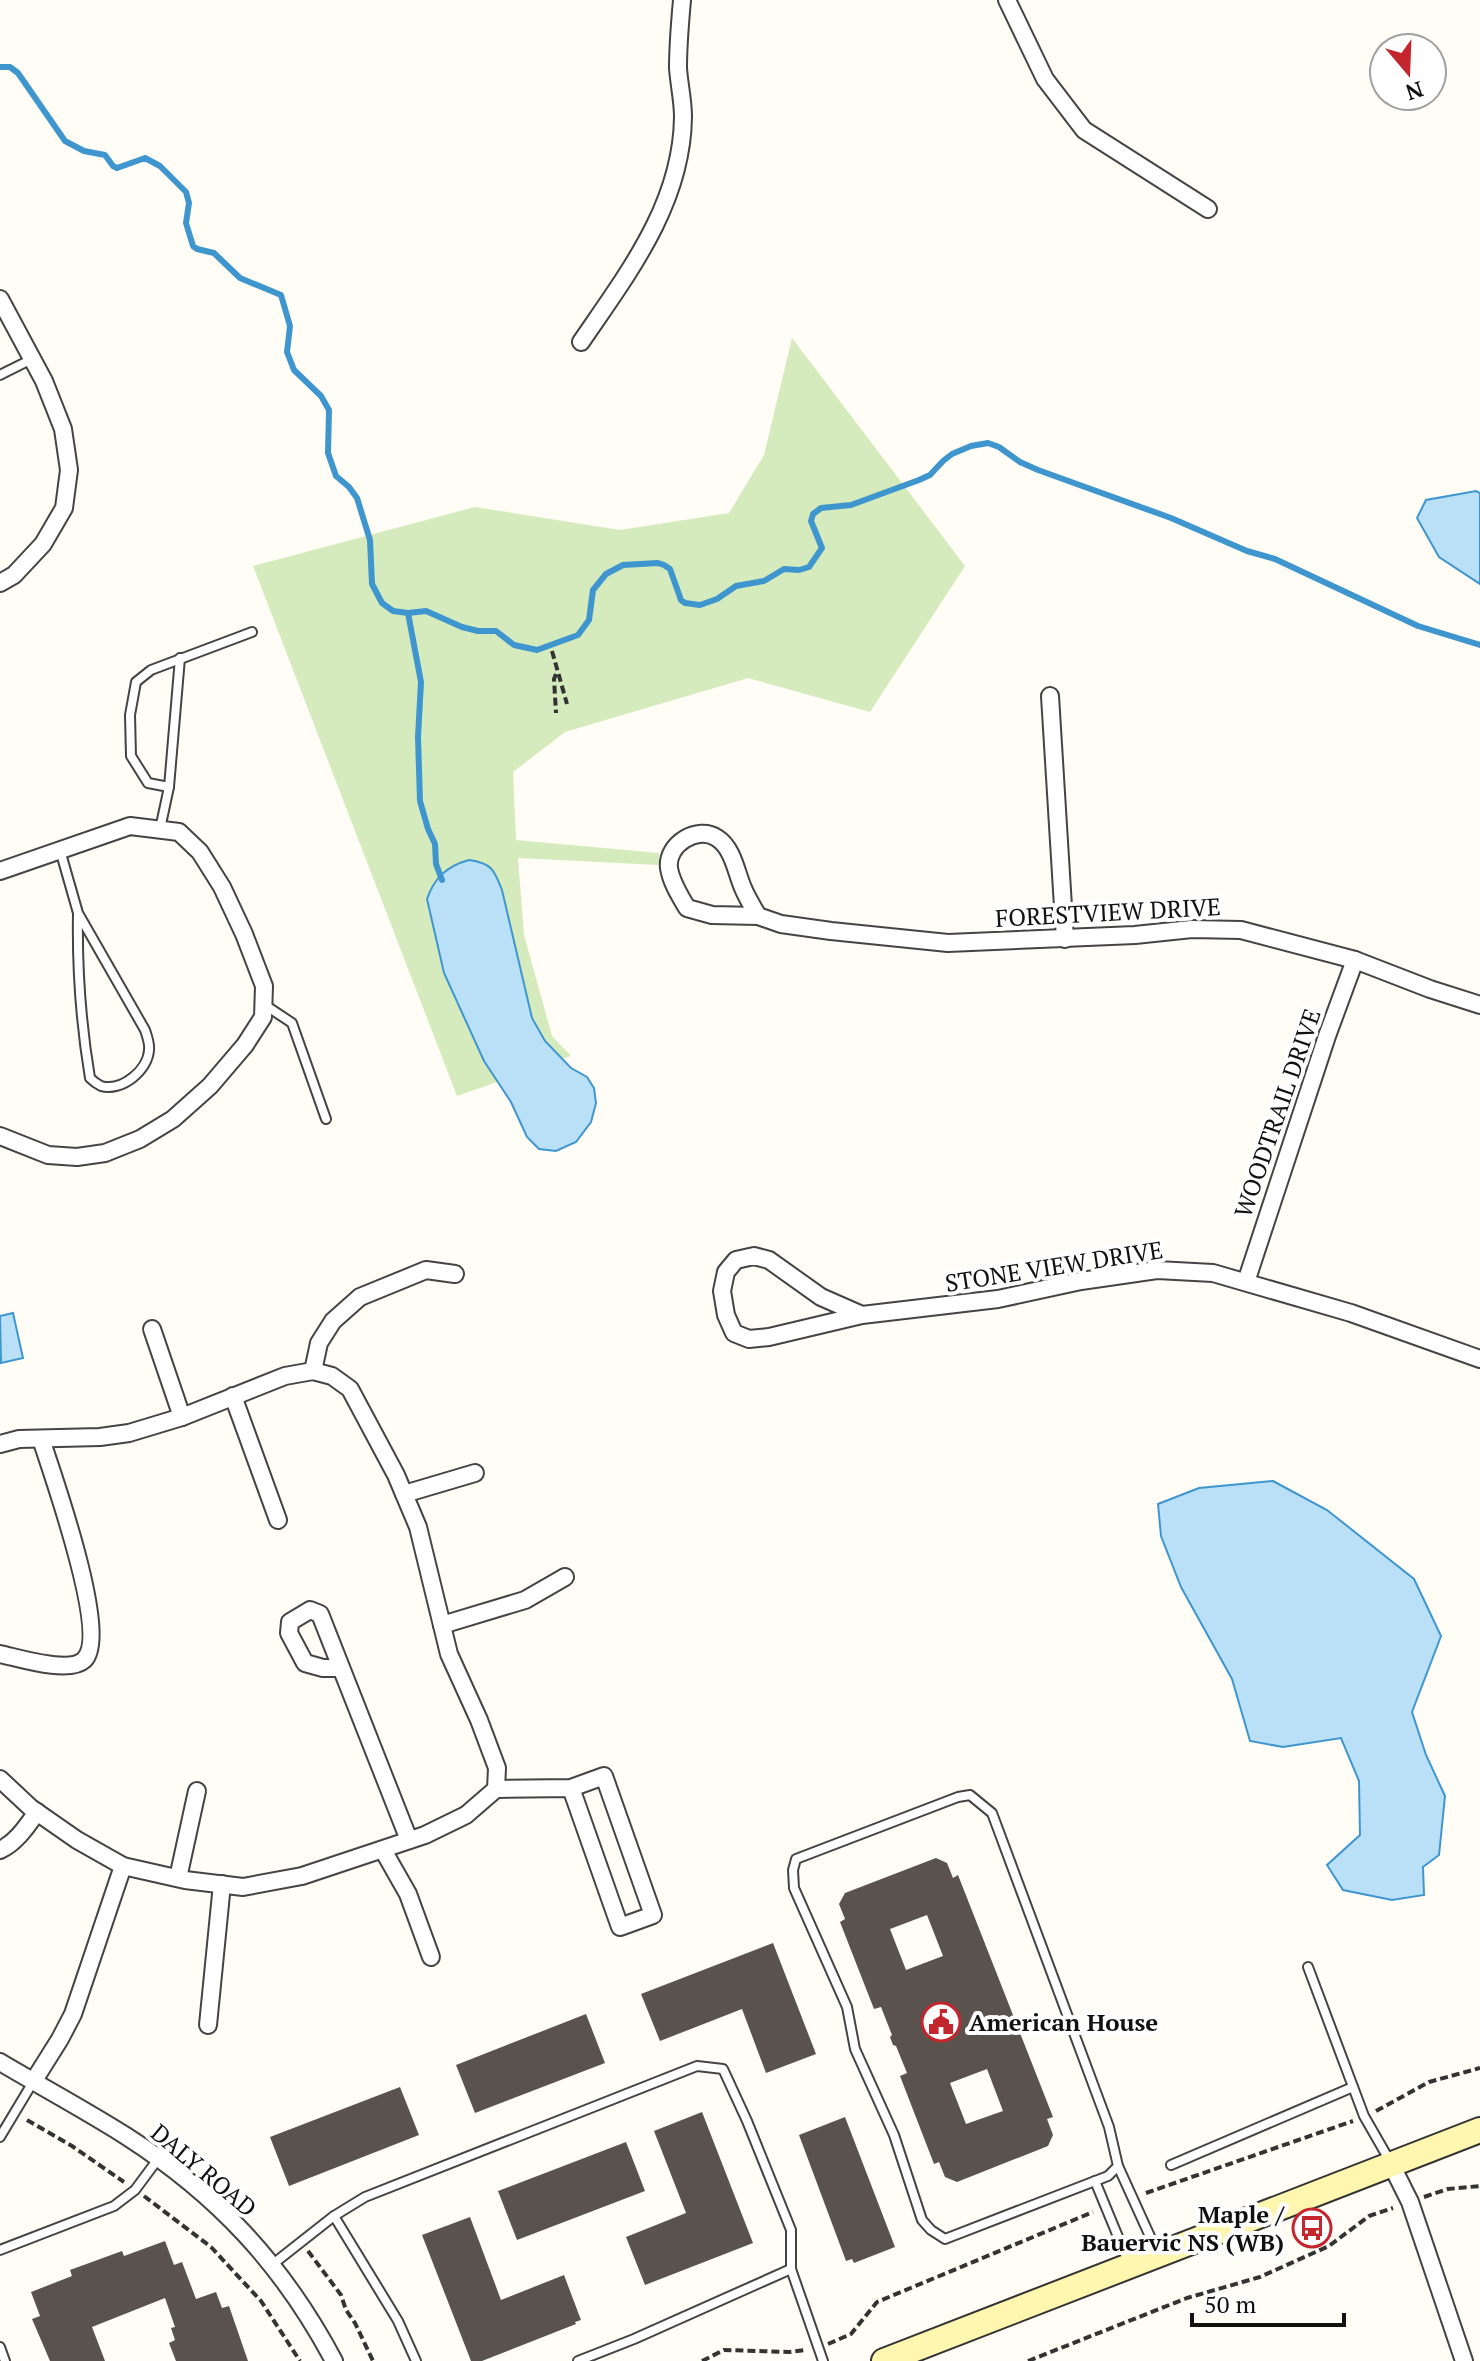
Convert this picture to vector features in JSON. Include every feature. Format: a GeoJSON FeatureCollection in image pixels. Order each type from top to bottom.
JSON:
{"type":"FeatureCollection","features":[{"type":"Feature","properties":{"kind":"main road"},"geometry":{"type":"LineString","coordinates":[[884,2361],[1480,2130]]}},
{"type":"Feature","properties":{"kind":"street"},"geometry":{"type":"LineString","coordinates":[[581,342],[657,225],[677,170],[683,117],[678,68],[682,0]]}},
{"type":"Feature","properties":{"kind":"street"},"geometry":{"type":"LineString","coordinates":[[1007,0],[1045,79],[1084,130],[1208,209]]}},
{"type":"Feature","properties":{"kind":"street"},"geometry":{"type":"LineString","coordinates":[[0,299],[44,381],[63,429],[69,470],[64,508],[43,544],[14,575],[0,583]]}},
{"type":"Feature","properties":{"kind":"street"},"geometry":{"type":"LineString","coordinates":[[1050,696],[1065,939]]}},
{"type":"Feature","properties":{"kind":"street"},"geometry":{"type":"LineString","coordinates":[[0,871],[130,826],[179,832],[200,852],[222,887],[264,986],[263,1017],[245,1045],[210,1086],[173,1119],[140,1139],[105,1153],[77,1157],[48,1155],[0,1136]]}},
{"type":"Feature","properties":{"kind":"street","name":"FORESTVIEW DRIVE"},"geometry":{"type":"LineString","coordinates":[[758,916],[745,893],[732,857],[715,836],[700,834],[676,845],[670,853],[668,866],[672,881],[687,908],[712,915],[758,916],[781,924],[823,930],[948,943],[1065,939],[1192,929],[1241,930],[1355,960],[1480,1005]]}},
{"type":"Feature","properties":{"kind":"street","name":"WOODTRAIL DRIVE"},"geometry":{"type":"LineString","coordinates":[[1246,1282],[1355,960]]}},
{"type":"Feature","properties":{"kind":"street","name":"STONE VIEW DRIVE"},"geometry":{"type":"LineString","coordinates":[[862,1315],[821,1297],[769,1260],[754,1256],[736,1260],[726,1272],[722,1291],[726,1315],[734,1333],[749,1339],[862,1315],[998,1299],[1081,1281],[1157,1270],[1213,1273],[1246,1282],[1351,1313],[1480,1359]]}},
{"type":"Feature","properties":{"kind":"street"},"geometry":{"type":"LineString","coordinates":[[313,1371],[319,1343],[333,1321],[360,1297],[426,1270],[455,1274]]}},
{"type":"Feature","properties":{"kind":"street"},"geometry":{"type":"LineString","coordinates":[[152,1329],[182,1417]]}},
{"type":"Feature","properties":{"kind":"street"},"geometry":{"type":"LineString","coordinates":[[0,1444],[19,1439],[115,1435],[182,1417],[285,1376],[313,1371],[332,1376],[350,1389],[396,1475],[418,1527],[449,1654],[497,1768],[496,1789]]}},
{"type":"Feature","properties":{"kind":"street"},"geometry":{"type":"LineString","coordinates":[[233,1396],[278,1520]]}},
{"type":"Feature","properties":{"kind":"street"},"geometry":{"type":"LineString","coordinates":[[0,1654],[69,1666],[84,1661],[90,1644],[90,1620],[79,1560],[41,1439]]}},
{"type":"Feature","properties":{"kind":"street"},"geometry":{"type":"LineString","coordinates":[[404,1494],[475,1473]]}},
{"type":"Feature","properties":{"kind":"street"},"geometry":{"type":"LineString","coordinates":[[442,1625],[525,1600],[565,1577]]}},
{"type":"Feature","properties":{"kind":"street"},"geometry":{"type":"LineString","coordinates":[[340,1668],[409,1840]]}},
{"type":"Feature","properties":{"kind":"street"},"geometry":{"type":"LineString","coordinates":[[0,1779],[37,1812],[77,1840],[123,1866],[243,1887],[302,1876],[409,1840],[466,1815],[496,1789],[571,1788],[604,1776],[653,1915],[620,1927],[571,1788]]}},
{"type":"Feature","properties":{"kind":"street"},"geometry":{"type":"LineString","coordinates":[[178,1878],[197,1791]]}},
{"type":"Feature","properties":{"kind":"street"},"geometry":{"type":"LineString","coordinates":[[0,1850],[22,1833],[37,1812]]}},
{"type":"Feature","properties":{"kind":"street"},"geometry":{"type":"LineString","coordinates":[[383,1850],[408,1894],[431,1957]]}},
{"type":"Feature","properties":{"kind":"street"},"geometry":{"type":"LineString","coordinates":[[33,2082],[73,2014],[123,1866]]}},
{"type":"Feature","properties":{"kind":"street"},"geometry":{"type":"LineString","coordinates":[[208,2025],[222,1884]]}},
{"type":"Feature","properties":{"kind":"street","name":"DALY ROAD"},"geometry":{"type":"LineString","coordinates":[[0,2062],[126,2136],[203,2193],[273,2264],[314,2322],[334,2361]]}},
{"type":"Feature","properties":{"kind":"street"},"geometry":{"type":"LineString","coordinates":[[1391,2164],[1410,2202],[1464,2361]]}},
{"type":"Feature","properties":{"kind":"lane"},"geometry":{"type":"LineString","coordinates":[[0,375],[33,359]]}},
{"type":"Feature","properties":{"kind":"lane"},"geometry":{"type":"LineString","coordinates":[[169,787],[148,783],[131,756],[130,715],[136,682],[151,670],[252,632]]}},
{"type":"Feature","properties":{"kind":"lane"},"geometry":{"type":"LineString","coordinates":[[160,829],[169,787],[180,658]]}},
{"type":"Feature","properties":{"kind":"lane"},"geometry":{"type":"LineString","coordinates":[[60,850],[78,913],[145,1030],[150,1049],[144,1066],[131,1080],[117,1085],[101,1086],[90,1078],[79,960],[78,913]]}},
{"type":"Feature","properties":{"kind":"lane"},"geometry":{"type":"LineString","coordinates":[[263,1004],[292,1023],[326,1119]]}},
{"type":"Feature","properties":{"kind":"lane"},"geometry":{"type":"LineString","coordinates":[[1118,2166],[1108,2176],[945,2239],[931,2230],[922,2220],[894,2135],[855,2049],[847,2007],[794,1888],[796,1859],[958,1797],[970,1795],[992,1813],[1109,2127],[1118,2166],[1158,2255]]}},
{"type":"Feature","properties":{"kind":"lane"},"geometry":{"type":"LineString","coordinates":[[1308,1967],[1364,2116],[1391,2164]]}},
{"type":"Feature","properties":{"kind":"lane"},"geometry":{"type":"LineString","coordinates":[[273,2264],[302,2239],[365,2197],[697,2066],[723,2069],[791,2230],[791,2269],[823,2361]]}},
{"type":"Feature","properties":{"kind":"lane"},"geometry":{"type":"LineString","coordinates":[[0,2137],[33,2082]]}},
{"type":"Feature","properties":{"kind":"lane"},"geometry":{"type":"LineString","coordinates":[[1171,2165],[1353,2087]]}},
{"type":"Feature","properties":{"kind":"lane"},"geometry":{"type":"LineString","coordinates":[[0,2250],[114,2206],[135,2190],[158,2159]]}},
{"type":"Feature","properties":{"kind":"lane"},"geometry":{"type":"LineString","coordinates":[[1095,2181],[1130,2265]]}},
{"type":"Feature","properties":{"kind":"lane"},"geometry":{"type":"LineString","coordinates":[[334,2216],[398,2321],[416,2361]]}},
{"type":"Feature","properties":{"kind":"lane"},"geometry":{"type":"LineString","coordinates":[[578,2361],[791,2269]]}},
{"type":"Feature","properties":{"kind":"lane"},"geometry":{"type":"LineString","coordinates":[[0,2347],[5,2361]]}},
{"type":"Feature","properties":{"kind":"path"},"geometry":{"type":"LineString","coordinates":[[552,651],[567,704]]}},
{"type":"Feature","properties":{"kind":"path"},"geometry":{"type":"LineString","coordinates":[[556,671],[556,713]]}},
{"type":"Feature","properties":{"kind":"path"},"geometry":{"type":"LineString","coordinates":[[1131,2198],[1364,2116],[1429,2082],[1480,2068]]}},
{"type":"Feature","properties":{"kind":"path"},"geometry":{"type":"LineString","coordinates":[[15,2113],[72,2146],[211,2247],[261,2301],[300,2361]]}},
{"type":"Feature","properties":{"kind":"path"},"geometry":{"type":"LineString","coordinates":[[1028,2361],[1187,2298],[1260,2277],[1329,2246],[1369,2216],[1448,2189],[1480,2186]]}},
{"type":"Feature","properties":{"kind":"path"},"geometry":{"type":"LineString","coordinates":[[702,2361],[724,2350],[789,2352],[818,2348],[851,2334],[877,2302],[1106,2207]]}},
{"type":"Feature","properties":{"kind":"path"},"geometry":{"type":"LineString","coordinates":[[302,2239],[309,2254],[341,2295],[373,2361]]}},
{"type":"Feature","properties":{"kind":"green space"},"geometry":{"type":"Polygon","coordinates":[[[792,338],[965,566],[870,712],[748,678],[565,732],[513,772],[516,840],[659,853],[659,865],[518,858],[524,935],[552,1036],[571,1056],[457,1096],[253,566],[475,507],[620,530],[729,513],[764,455],[792,338]]]}},
{"type":"Feature","properties":{"kind":"water"},"geometry":{"type":"Polygon","coordinates":[[[1476,491],[1480,493],[1480,584],[1439,557],[1417,518],[1426,500],[1476,491]]]}},
{"type":"Feature","properties":{"kind":"water"},"geometry":{"type":"Polygon","coordinates":[[[469,860],[487,865],[494,872],[502,890],[532,1018],[545,1041],[571,1068],[587,1077],[594,1088],[596,1103],[591,1122],[576,1142],[556,1151],[539,1149],[527,1137],[511,1102],[484,1061],[444,973],[427,899],[442,874],[469,860]]]}},
{"type":"Feature","properties":{"kind":"water"},"geometry":{"type":"Polygon","coordinates":[[[13,1313],[23,1358],[1,1363],[0,1316],[13,1313]]]}},
{"type":"Feature","properties":{"kind":"water"},"geometry":{"type":"Polygon","coordinates":[[[1273,1481],[1327,1510],[1414,1579],[1441,1636],[1412,1712],[1426,1755],[1445,1796],[1439,1855],[1423,1867],[1424,1895],[1392,1900],[1343,1890],[1327,1865],[1360,1835],[1359,1781],[1341,1738],[1283,1747],[1250,1741],[1232,1679],[1181,1587],[1161,1536],[1158,1504],[1199,1488],[1273,1481]]]}},
{"type":"Feature","properties":{"kind":"building","name":"American House"},"geometry":{"type":"Polygon","coordinates":[[[936,1858],[947,1863],[953,1878],[958,1875],[1053,2117],[1047,2119],[1053,2135],[1048,2146],[957,2182],[945,2177],[939,2162],[934,2164],[900,2076],[907,2073],[893,2045],[881,2007],[874,2009],[840,1922],[845,1919],[839,1904],[845,1893],[936,1858]],[[927,1915],[890,1929],[906,1970],[943,1956],[927,1915]],[[987,2069],[950,2083],[966,2124],[1003,2111],[987,2069]]]}},
{"type":"Feature","properties":{"kind":"building"},"geometry":{"type":"Polygon","coordinates":[[[773,1943],[816,2054],[766,2073],[742,2009],[660,2041],[641,1994],[773,1943]]]}},
{"type":"Feature","properties":{"kind":"building"},"geometry":{"type":"Polygon","coordinates":[[[586,2014],[605,2063],[475,2113],[456,2065],[586,2014]]]}},
{"type":"Feature","properties":{"kind":"building"},"geometry":{"type":"Polygon","coordinates":[[[400,2087],[419,2135],[289,2186],[270,2137],[400,2087]]]}},
{"type":"Feature","properties":{"kind":"building"},"geometry":{"type":"Polygon","coordinates":[[[702,2112],[753,2243],[645,2285],[626,2237],[686,2213],[654,2131],[702,2112]]]}},
{"type":"Feature","properties":{"kind":"building"},"geometry":{"type":"Polygon","coordinates":[[[845,2117],[895,2247],[854,2263],[852,2259],[846,2261],[799,2135],[845,2117]]]}},
{"type":"Feature","properties":{"kind":"building"},"geometry":{"type":"Polygon","coordinates":[[[626,2142],[645,2191],[517,2240],[498,2191],[626,2142]]]}},
{"type":"Feature","properties":{"kind":"building"},"geometry":{"type":"Polygon","coordinates":[[[470,2217],[501,2300],[564,2275],[581,2320],[482,2361],[471,2361],[422,2235],[470,2217]]]}},
{"type":"Feature","properties":{"kind":"building"},"geometry":{"type":"Polygon","coordinates":[[[165,2241],[174,2265],[182,2262],[196,2299],[216,2292],[222,2308],[229,2306],[248,2361],[176,2361],[169,2343],[175,2340],[171,2328],[175,2327],[165,2298],[92,2327],[105,2361],[50,2361],[32,2319],[40,2316],[31,2292],[72,2276],[70,2270],[122,2251],[124,2256],[165,2241]]]}},
{"type":"Feature","properties":{"kind":"waterway"},"geometry":{"type":"LineString","coordinates":[[0,67],[10,67],[18,73],[65,141],[84,151],[105,155],[117,168],[145,158],[160,166],[186,192],[189,203],[186,223],[193,246],[214,253],[240,278],[281,295],[290,326],[287,352],[294,370],[321,396],[329,410],[328,453],[336,476],[357,498],[370,540],[372,584],[382,603],[393,611],[426,611],[462,627],[496,631],[514,645],[537,650],[578,635],[589,620],[593,590],[606,574],[623,565],[658,563],[670,569],[681,600],[700,605],[717,599],[736,586],[764,581],[784,569],[809,567],[822,548],[811,521],[813,514],[821,508],[851,505],[919,480],[930,475],[952,454],[988,443],[1038,470],[1275,559],[1418,626],[1480,645]]}},
{"type":"Feature","properties":{"kind":"waterway"},"geometry":{"type":"LineString","coordinates":[[408,613],[421,682],[418,737],[420,801],[435,844],[436,864],[442,880]]}},
{"type":"Feature","properties":{"kind":"place","name":"American House"},"geometry":{"type":"Point","coordinates":[941,2022]}},
{"type":"Feature","properties":{"kind":"place","name":"Maple / Bauervic NS (WB)"},"geometry":{"type":"Point","coordinates":[1312,2228]}}]}
